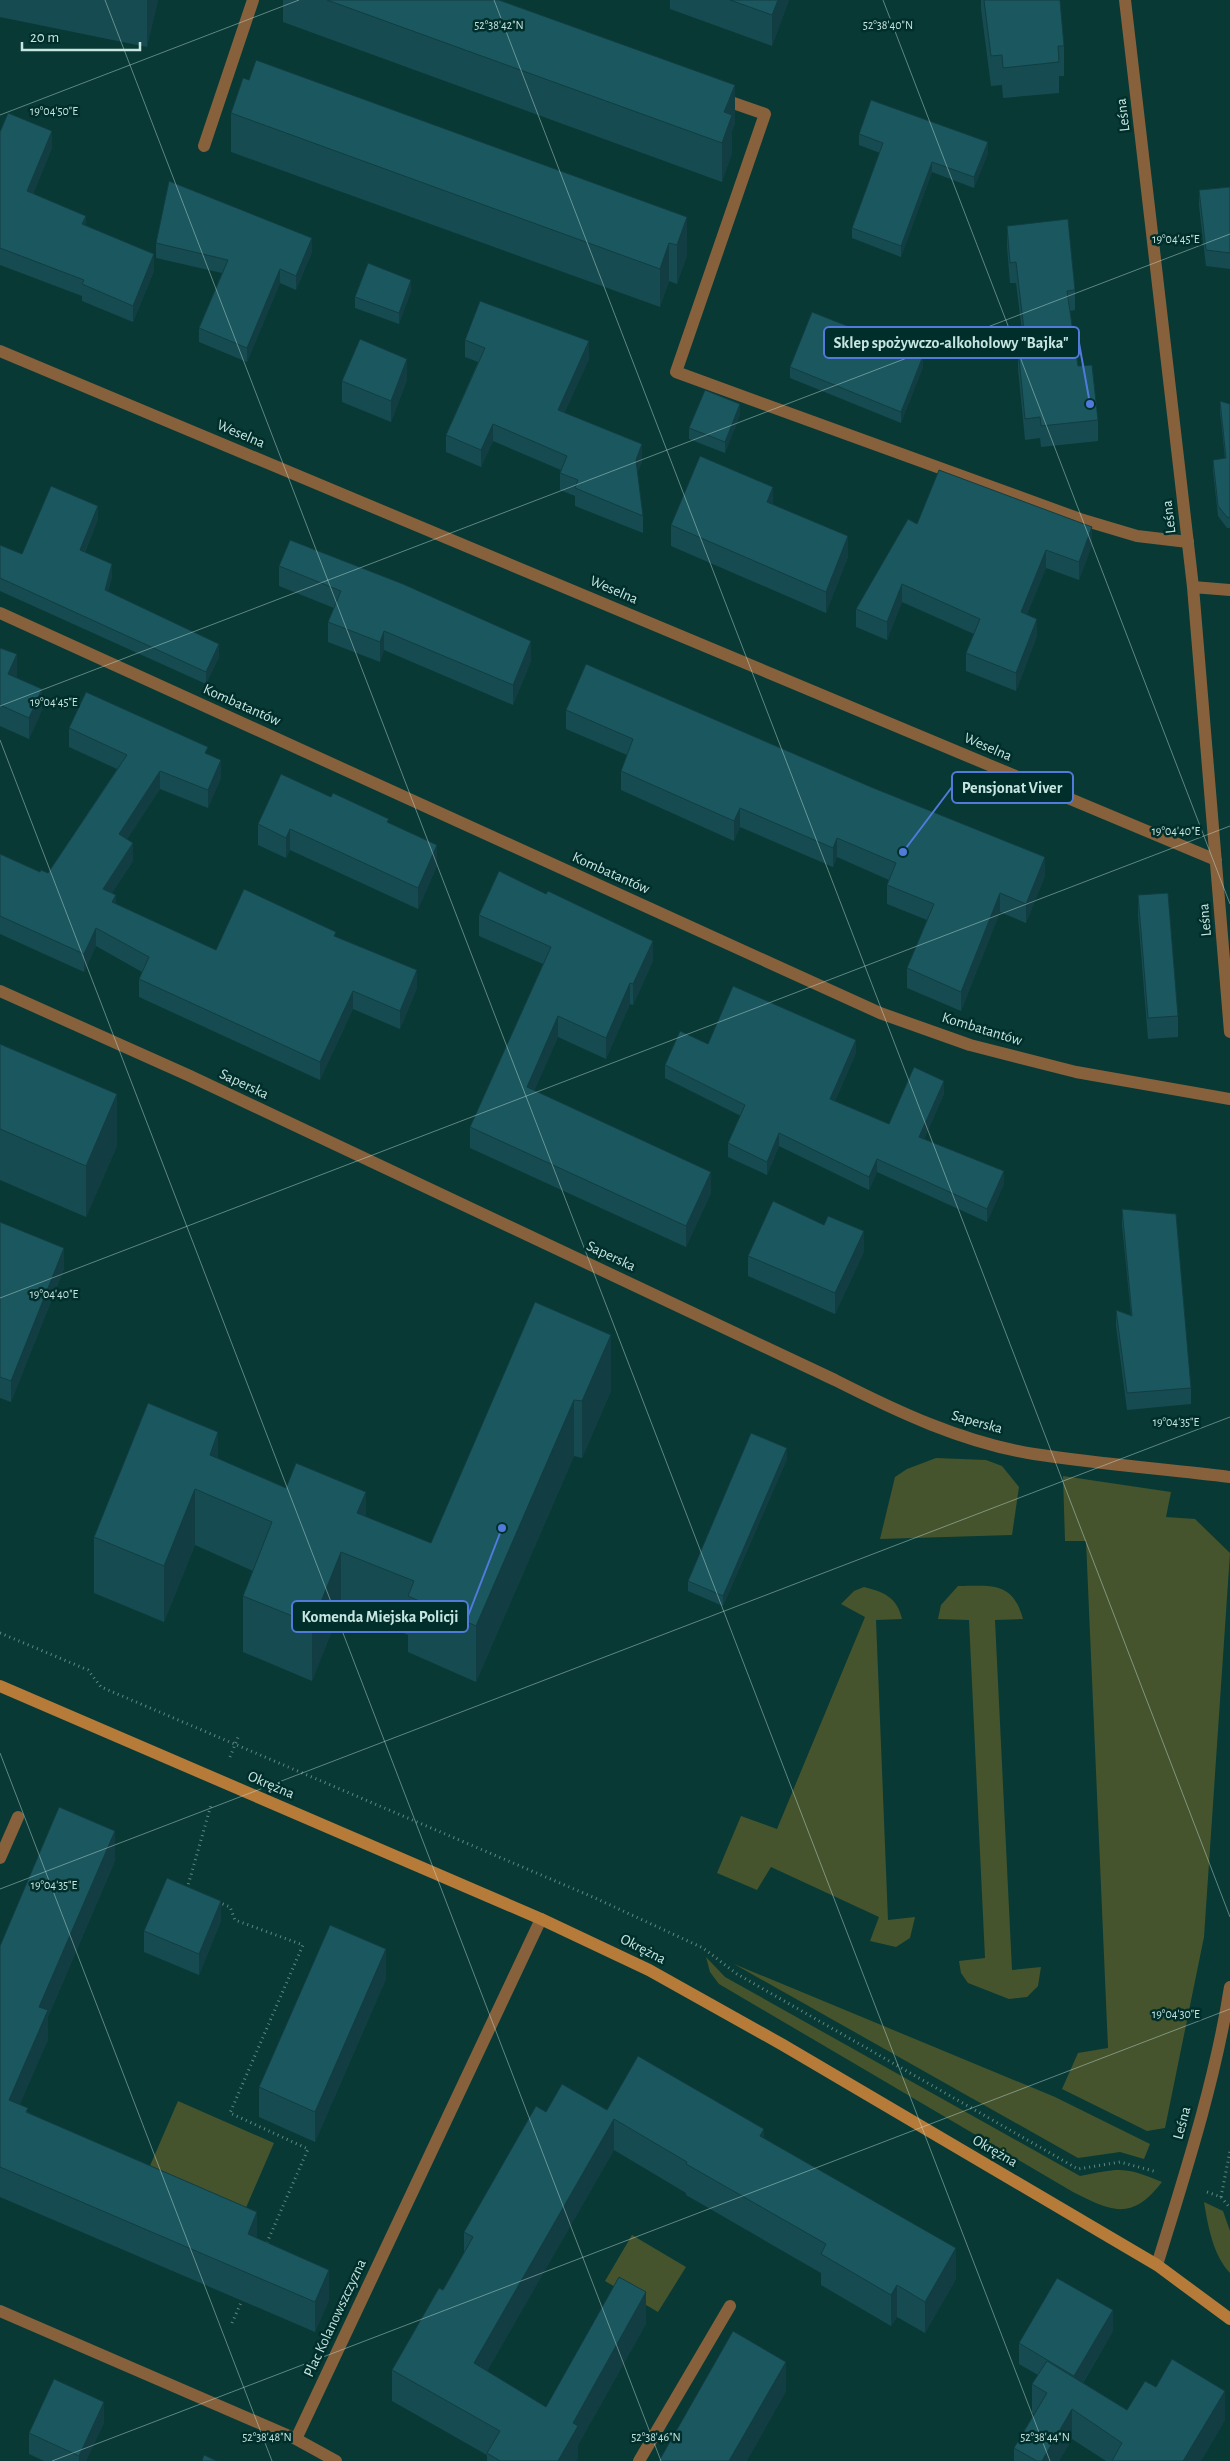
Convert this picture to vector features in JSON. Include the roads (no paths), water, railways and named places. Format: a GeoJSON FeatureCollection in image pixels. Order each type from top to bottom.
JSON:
{"type":"FeatureCollection","features":[{"type":"Feature","properties":{"kind":"street"},"geometry":{"type":"LineString","coordinates":[[204,146],[252,0]]}},
{"type":"Feature","properties":{"kind":"street","name":"Leśna"},"geometry":{"type":"LineString","coordinates":[[1125,0],[1193,587],[1230,1032]]}},
{"type":"Feature","properties":{"kind":"street"},"geometry":{"type":"LineString","coordinates":[[710,94],[765,114],[676,372],[1080,518],[1137,536],[1188,542]]}},
{"type":"Feature","properties":{"kind":"street","name":"Weselna"},"geometry":{"type":"LineString","coordinates":[[0,351],[1216,860]]}},
{"type":"Feature","properties":{"kind":"street"},"geometry":{"type":"LineString","coordinates":[[1193,587],[1230,590]]}},
{"type":"Feature","properties":{"kind":"street","name":"Kombatantów"},"geometry":{"type":"LineString","coordinates":[[0,613],[880,1013],[970,1045],[1076,1072],[1230,1099]]}},
{"type":"Feature","properties":{"kind":"street","name":"Saperska"},"geometry":{"type":"LineString","coordinates":[[0,991],[190,1076],[836,1380],[898,1412],[960,1435],[1032,1454],[1230,1477]]}},
{"type":"Feature","properties":{"kind":"street","name":"Okrężna"},"geometry":{"type":"LineString","coordinates":[[0,1686],[594,1942],[783,2045],[1157,2265],[1230,2319]]}},
{"type":"Feature","properties":{"kind":"street"},"geometry":{"type":"LineString","coordinates":[[0,1858],[18,1817]]}},
{"type":"Feature","properties":{"kind":"street","name":"Plac Kolanowszczyzna"},"geometry":{"type":"LineString","coordinates":[[296,2439],[541,1919]]}},
{"type":"Feature","properties":{"kind":"street","name":"Leśna"},"geometry":{"type":"LineString","coordinates":[[1157,2265],[1208,2090],[1230,1987]]}},
{"type":"Feature","properties":{"kind":"street"},"geometry":{"type":"LineString","coordinates":[[639,2461],[730,2306]]}},
{"type":"Feature","properties":{"kind":"street"},"geometry":{"type":"LineString","coordinates":[[0,2311],[296,2439],[336,2461]]}},
{"type":"Feature","properties":{"kind":"place","name":"Sklep spożywczo-alkoholowy \"Bajka\""},"geometry":{"type":"Point","coordinates":[1090,404]}},
{"type":"Feature","properties":{"kind":"place","name":"Pensjonat Viver"},"geometry":{"type":"Point","coordinates":[903,852]}},
{"type":"Feature","properties":{"kind":"place","name":"Komenda Miejska Policji"},"geometry":{"type":"Point","coordinates":[502,1528]}}]}
